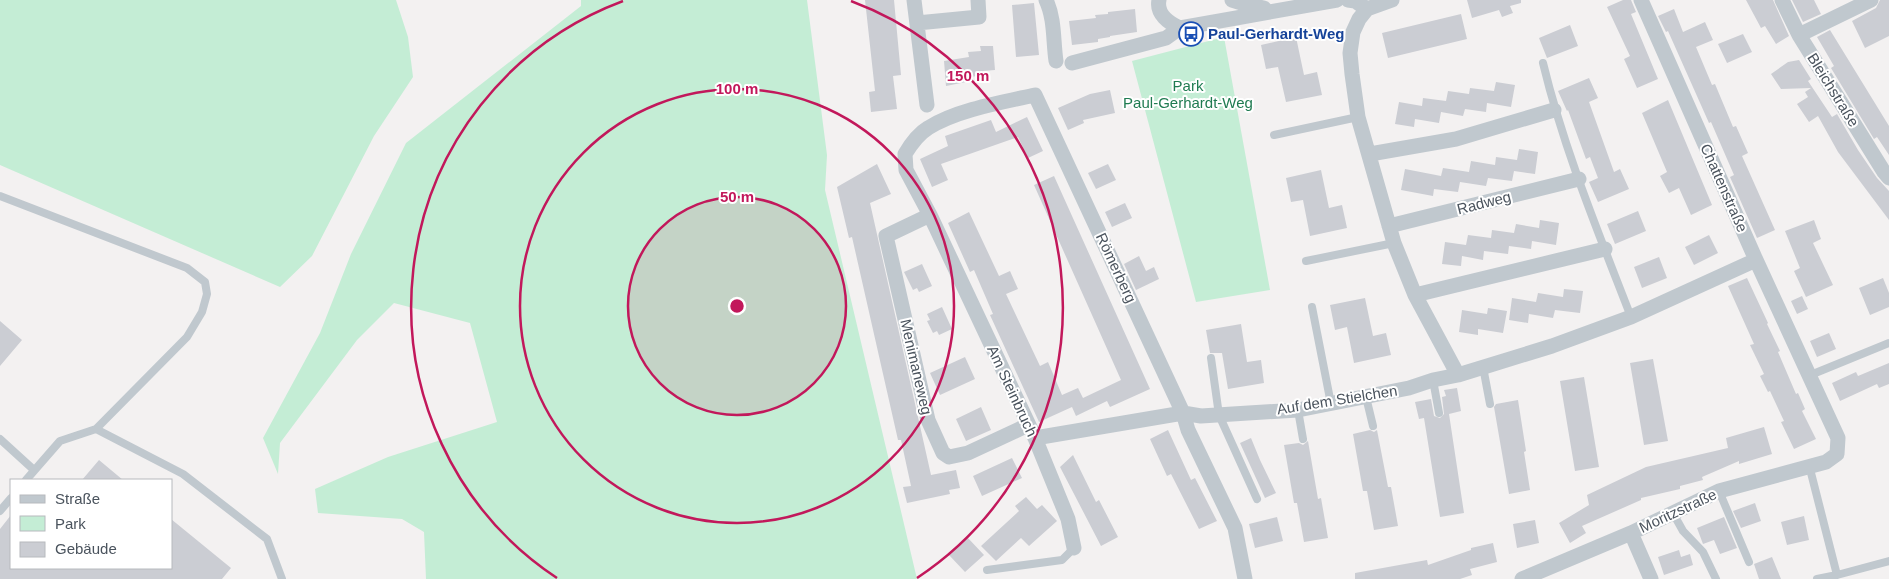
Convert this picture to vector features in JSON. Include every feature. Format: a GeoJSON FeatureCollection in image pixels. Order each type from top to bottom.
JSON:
{"type":"FeatureCollection","features":[{"type":"Feature","properties":{"kind":"street"},"geometry":{"type":"LineString","coordinates":[[914,0],[928,105]]}},
{"type":"Feature","properties":{"kind":"street"},"geometry":{"type":"LineString","coordinates":[[917,23],[979,16],[978,0]]}},
{"type":"Feature","properties":{"kind":"street"},"geometry":{"type":"LineString","coordinates":[[1046,0],[1052,20],[1056,61]]}},
{"type":"Feature","properties":{"kind":"street"},"geometry":{"type":"LineString","coordinates":[[1159,0],[1158,5],[1165,18],[1178,30]]}},
{"type":"Feature","properties":{"kind":"street"},"geometry":{"type":"LineString","coordinates":[[1232,0],[1248,6],[1277,10]]}},
{"type":"Feature","properties":{"kind":"street"},"geometry":{"type":"LineString","coordinates":[[1072,63],[1166,38],[1178,30],[1337,0]]}},
{"type":"Feature","properties":{"kind":"street"},"geometry":{"type":"LineString","coordinates":[[1348,0],[1355,1],[1367,9]]}},
{"type":"Feature","properties":{"kind":"street"},"geometry":{"type":"LineString","coordinates":[[1392,0],[1367,9],[1359,19],[1354,32],[1350,53],[1358,117],[1394,243],[1415,295],[1458,375]]}},
{"type":"Feature","properties":{"kind":"street","name":"Chattenstraße"},"geometry":{"type":"LineString","coordinates":[[1641,0],[1808,376],[1838,438],[1837,454]]}},
{"type":"Feature","properties":{"kind":"street","name":"Bleichstraße"},"geometry":{"type":"LineString","coordinates":[[1782,0],[1799,35],[1887,173]]}},
{"type":"Feature","properties":{"kind":"street"},"geometry":{"type":"LineString","coordinates":[[1799,35],[1871,0]]}},
{"type":"Feature","properties":{"kind":"street","name":"Römerberg"},"geometry":{"type":"LineString","coordinates":[[905,154],[913,141],[927,128],[944,119],[987,106],[1035,95],[1183,413],[1188,430],[1235,528],[1245,579]]}},
{"type":"Feature","properties":{"kind":"street"},"geometry":{"type":"LineString","coordinates":[[1370,154],[1456,139],[1554,110]]}},
{"type":"Feature","properties":{"kind":"street","name":"Am Steinbruch"},"geometry":{"type":"LineString","coordinates":[[905,154],[906,170],[930,215],[1035,438],[1068,519],[1074,548]]}},
{"type":"Feature","properties":{"kind":"street","name":"Radweg"},"geometry":{"type":"LineString","coordinates":[[1388,226],[1579,179]]}},
{"type":"Feature","properties":{"kind":"street","name":"Menimaneweg"},"geometry":{"type":"LineString","coordinates":[[930,215],[886,236],[928,420],[943,453],[950,457],[968,453],[1028,425]]}},
{"type":"Feature","properties":{"kind":"street"},"geometry":{"type":"LineString","coordinates":[[1415,295],[1604,249]]}},
{"type":"Feature","properties":{"kind":"street","name":"Auf dem Stielchen"},"geometry":{"type":"LineString","coordinates":[[1035,438],[1183,413],[1201,416],[1298,410],[1409,388],[1552,346],[1631,317],[1756,260]]}},
{"type":"Feature","properties":{"kind":"street","name":"Moritzstraße"},"geometry":{"type":"LineString","coordinates":[[1522,579],[1632,533],[1719,490],[1826,462],[1837,454]]}},
{"type":"Feature","properties":{"kind":"street"},"geometry":{"type":"LineString","coordinates":[[1632,533],[1651,579]]}},
{"type":"Feature","properties":{"kind":"lane"},"geometry":{"type":"LineString","coordinates":[[1543,63],[1554,110],[1604,249],[1631,317]]}},
{"type":"Feature","properties":{"kind":"lane"},"geometry":{"type":"LineString","coordinates":[[1274,136],[1358,117]]}},
{"type":"Feature","properties":{"kind":"lane"},"geometry":{"type":"LineString","coordinates":[[0,196],[187,268],[205,282],[207,294],[202,312],[187,337],[96,429],[60,441],[27,479]]}},
{"type":"Feature","properties":{"kind":"lane"},"geometry":{"type":"LineString","coordinates":[[1306,261],[1394,243]]}},
{"type":"Feature","properties":{"kind":"lane"},"geometry":{"type":"LineString","coordinates":[[1312,307],[1331,404]]}},
{"type":"Feature","properties":{"kind":"lane"},"geometry":{"type":"LineString","coordinates":[[1808,376],[1889,343]]}},
{"type":"Feature","properties":{"kind":"lane"},"geometry":{"type":"LineString","coordinates":[[1210,358],[1219,415],[1257,499]]}},
{"type":"Feature","properties":{"kind":"lane"},"geometry":{"type":"LineString","coordinates":[[1484,367],[1490,404]]}},
{"type":"Feature","properties":{"kind":"lane"},"geometry":{"type":"LineString","coordinates":[[1434,380],[1439,414]]}},
{"type":"Feature","properties":{"kind":"lane"},"geometry":{"type":"LineString","coordinates":[[1366,397],[1373,426]]}},
{"type":"Feature","properties":{"kind":"lane"},"geometry":{"type":"LineString","coordinates":[[1298,410],[1303,439]]}},
{"type":"Feature","properties":{"kind":"lane"},"geometry":{"type":"LineString","coordinates":[[96,429],[183,474],[267,539],[282,579]]}},
{"type":"Feature","properties":{"kind":"lane"},"geometry":{"type":"LineString","coordinates":[[0,439],[34,470]]}},
{"type":"Feature","properties":{"kind":"lane"},"geometry":{"type":"LineString","coordinates":[[1810,465],[1837,575]]}},
{"type":"Feature","properties":{"kind":"lane"},"geometry":{"type":"LineString","coordinates":[[1719,490],[1749,562]]}},
{"type":"Feature","properties":{"kind":"lane"},"geometry":{"type":"LineString","coordinates":[[0,511],[10,499]]}},
{"type":"Feature","properties":{"kind":"lane"},"geometry":{"type":"LineString","coordinates":[[1673,513],[1683,531],[1703,552],[1716,579]]}},
{"type":"Feature","properties":{"kind":"lane","name":"Am Steinbruch"},"geometry":{"type":"LineString","coordinates":[[986,570],[1062,560],[1074,548]]}},
{"type":"Feature","properties":{"kind":"lane"},"geometry":{"type":"LineString","coordinates":[[1817,579],[1889,562]]}},
{"type":"Feature","properties":{"kind":"green space"},"geometry":{"type":"Polygon","coordinates":[[[0,0],[396,0],[408,37],[413,77],[374,136],[312,256],[280,287],[0,165],[0,0]]]}},
{"type":"Feature","properties":{"kind":"green space"},"geometry":{"type":"Polygon","coordinates":[[[581,0],[807,0],[827,155],[825,190],[917,579],[426,579],[424,532],[402,519],[318,513],[315,489],[388,457],[497,422],[470,323],[394,303],[357,340],[280,443],[278,474],[263,438],[320,333],[351,254],[406,143],[581,6],[581,0]]]}},
{"type":"Feature","properties":{"kind":"green space","name":"Park Paul-Gerhardt-Weg"},"geometry":{"type":"Polygon","coordinates":[[[1224,37],[1270,290],[1196,302],[1132,61],[1224,37]]]}},
{"type":"Feature","properties":{"kind":"building"},"geometry":{"type":"Polygon","coordinates":[[[865,0],[894,0],[901,75],[893,76],[897,109],[871,112],[869,92],[875,91],[865,0]]]}},
{"type":"Feature","properties":{"kind":"building"},"geometry":{"type":"Polygon","coordinates":[[[1467,0],[1521,0],[1521,3],[1510,6],[1513,13],[1502,17],[1499,10],[1472,18],[1467,0]]]}},
{"type":"Feature","properties":{"kind":"building"},"geometry":{"type":"Polygon","coordinates":[[[1623,0],[1631,0],[1636,12],[1631,14],[1658,79],[1637,88],[1624,59],[1630,56],[1607,7],[1623,0]]]}},
{"type":"Feature","properties":{"kind":"building"},"geometry":{"type":"Polygon","coordinates":[[[1746,0],[1773,0],[1789,36],[1776,44],[1765,26],[1761,28],[1746,0]]]}},
{"type":"Feature","properties":{"kind":"building"},"geometry":{"type":"Polygon","coordinates":[[[1792,0],[1814,0],[1821,14],[1803,22],[1792,0]]]}},
{"type":"Feature","properties":{"kind":"building"},"geometry":{"type":"Polygon","coordinates":[[[1880,0],[1889,0],[1889,36],[1865,48],[1852,21],[1876,8],[1880,0]]]}},
{"type":"Feature","properties":{"kind":"building"},"geometry":{"type":"Polygon","coordinates":[[[1034,3],[1039,55],[1016,57],[1012,5],[1034,3]]]}},
{"type":"Feature","properties":{"kind":"building"},"geometry":{"type":"Polygon","coordinates":[[[1135,9],[1137,32],[1098,39],[1098,42],[1072,45],[1069,21],[1096,18],[1095,15],[1108,14],[1108,12],[1135,9]]]}},
{"type":"Feature","properties":{"kind":"building"},"geometry":{"type":"Polygon","coordinates":[[[1674,9],[1683,32],[1705,22],[1713,40],[1696,47],[1712,85],[1715,84],[1733,127],[1736,126],[1748,153],[1742,156],[1775,230],[1757,238],[1730,177],[1734,175],[1711,122],[1709,123],[1668,31],[1666,32],[1658,16],[1674,9]]]}},
{"type":"Feature","properties":{"kind":"building"},"geometry":{"type":"Polygon","coordinates":[[[1461,14],[1467,39],[1388,58],[1382,33],[1461,14]]]}},
{"type":"Feature","properties":{"kind":"building"},"geometry":{"type":"Polygon","coordinates":[[[1570,25],[1578,46],[1547,58],[1539,38],[1570,25]]]}},
{"type":"Feature","properties":{"kind":"building"},"geometry":{"type":"Polygon","coordinates":[[[1830,30],[1889,126],[1889,155],[1877,137],[1874,139],[1831,68],[1834,66],[1817,37],[1830,30]]]}},
{"type":"Feature","properties":{"kind":"building"},"geometry":{"type":"Polygon","coordinates":[[[1743,34],[1752,52],[1727,63],[1718,44],[1743,34]]]}},
{"type":"Feature","properties":{"kind":"building"},"geometry":{"type":"Polygon","coordinates":[[[1296,37],[1304,75],[1317,72],[1322,95],[1286,102],[1278,67],[1266,69],[1261,45],[1296,37]]]}},
{"type":"Feature","properties":{"kind":"building"},"geometry":{"type":"Polygon","coordinates":[[[980,46],[993,46],[995,70],[983,71],[983,75],[971,77],[971,81],[946,86],[944,61],[969,57],[968,52],[981,51],[980,46]]]}},
{"type":"Feature","properties":{"kind":"building"},"geometry":{"type":"Polygon","coordinates":[[[1799,60],[1811,79],[1808,81],[1832,117],[1837,114],[1858,150],[1877,178],[1889,191],[1889,220],[1838,152],[1818,116],[1809,122],[1797,104],[1808,97],[1805,92],[1811,88],[1781,89],[1771,74],[1788,62],[1799,60]]]}},
{"type":"Feature","properties":{"kind":"building"},"geometry":{"type":"Polygon","coordinates":[[[1589,78],[1598,98],[1589,102],[1614,172],[1620,169],[1629,189],[1598,202],[1589,182],[1598,178],[1590,157],[1586,159],[1568,110],[1558,91],[1589,78]]]}},
{"type":"Feature","properties":{"kind":"building"},"geometry":{"type":"Polygon","coordinates":[[[1496,82],[1515,85],[1511,107],[1487,103],[1486,112],[1465,109],[1463,116],[1441,112],[1439,123],[1415,119],[1414,127],[1395,124],[1399,102],[1422,106],[1423,98],[1446,101],[1448,91],[1469,94],[1470,88],[1494,91],[1496,82]]]}},
{"type":"Feature","properties":{"kind":"building"},"geometry":{"type":"Polygon","coordinates":[[[1110,90],[1115,113],[1083,120],[1084,123],[1068,130],[1058,108],[1090,94],[1110,90]]]}},
{"type":"Feature","properties":{"kind":"building"},"geometry":{"type":"Polygon","coordinates":[[[1668,100],[1712,205],[1691,215],[1679,188],[1669,193],[1660,176],[1667,172],[1642,113],[1668,100]]]}},
{"type":"Feature","properties":{"kind":"building"},"geometry":{"type":"Polygon","coordinates":[[[1027,117],[1043,151],[1028,158],[1018,137],[941,164],[948,180],[932,187],[920,159],[948,146],[945,136],[991,120],[996,132],[1027,117]]]}},
{"type":"Feature","properties":{"kind":"building"},"geometry":{"type":"Polygon","coordinates":[[[1519,149],[1538,152],[1535,174],[1514,171],[1512,181],[1488,178],[1486,186],[1460,182],[1458,192],[1434,189],[1433,196],[1401,190],[1405,169],[1441,176],[1443,168],[1469,172],[1471,161],[1495,165],[1496,157],[1517,160],[1519,149]]]}},
{"type":"Feature","properties":{"kind":"building"},"geometry":{"type":"Polygon","coordinates":[[[877,164],[891,194],[870,203],[931,475],[956,470],[960,488],[949,490],[950,494],[907,503],[903,487],[911,486],[901,440],[898,440],[852,237],[849,238],[837,187],[877,164]]]}},
{"type":"Feature","properties":{"kind":"building"},"geometry":{"type":"Polygon","coordinates":[[[1108,164],[1116,180],[1096,189],[1088,173],[1108,164]]]}},
{"type":"Feature","properties":{"kind":"building"},"geometry":{"type":"Polygon","coordinates":[[[1321,170],[1329,208],[1342,205],[1347,228],[1310,236],[1303,200],[1291,202],[1286,178],[1321,170]]]}},
{"type":"Feature","properties":{"kind":"building"},"geometry":{"type":"Polygon","coordinates":[[[1054,176],[1150,389],[1110,407],[1107,401],[1076,416],[1072,407],[1039,422],[990,315],[993,314],[974,270],[970,272],[948,223],[969,212],[999,276],[1010,271],[1018,289],[1006,294],[1040,366],[1048,362],[1062,395],[1078,388],[1083,398],[1121,380],[1034,185],[1054,176]]]}},
{"type":"Feature","properties":{"kind":"building"},"geometry":{"type":"Polygon","coordinates":[[[1125,203],[1132,218],[1112,227],[1105,212],[1125,203]]]}},
{"type":"Feature","properties":{"kind":"building"},"geometry":{"type":"Polygon","coordinates":[[[1638,211],[1646,231],[1615,244],[1607,224],[1638,211]]]}},
{"type":"Feature","properties":{"kind":"building"},"geometry":{"type":"Polygon","coordinates":[[[1540,220],[1559,223],[1556,245],[1532,241],[1531,249],[1509,246],[1508,254],[1484,251],[1483,260],[1462,256],[1461,266],[1442,264],[1445,242],[1466,245],[1468,235],[1491,238],[1492,230],[1514,233],[1516,224],[1539,228],[1540,220]]]}},
{"type":"Feature","properties":{"kind":"building"},"geometry":{"type":"Polygon","coordinates":[[[1814,220],[1821,239],[1813,243],[1833,285],[1806,297],[1794,271],[1800,268],[1785,231],[1814,220]]]}},
{"type":"Feature","properties":{"kind":"building"},"geometry":{"type":"Polygon","coordinates":[[[1709,235],[1718,253],[1694,265],[1685,247],[1709,235]]]}},
{"type":"Feature","properties":{"kind":"building"},"geometry":{"type":"Polygon","coordinates":[[[1139,256],[1146,271],[1154,267],[1159,279],[1136,290],[1124,264],[1139,256]]]}},
{"type":"Feature","properties":{"kind":"building"},"geometry":{"type":"Polygon","coordinates":[[[1659,257],[1667,278],[1642,288],[1634,267],[1659,257]]]}},
{"type":"Feature","properties":{"kind":"building"},"geometry":{"type":"Polygon","coordinates":[[[922,264],[932,286],[919,292],[917,288],[913,290],[904,272],[922,264]]]}},
{"type":"Feature","properties":{"kind":"building"},"geometry":{"type":"Polygon","coordinates":[[[1747,278],[1780,351],[1778,352],[1796,394],[1798,393],[1805,409],[1802,411],[1816,439],[1794,449],[1781,422],[1784,421],[1770,391],[1768,392],[1760,376],[1764,374],[1750,345],[1754,344],[1728,286],[1747,278]]]}},
{"type":"Feature","properties":{"kind":"building"},"geometry":{"type":"Polygon","coordinates":[[[1883,278],[1889,293],[1889,307],[1870,315],[1859,288],[1883,278]]]}},
{"type":"Feature","properties":{"kind":"building"},"geometry":{"type":"Polygon","coordinates":[[[1564,289],[1583,291],[1580,313],[1555,310],[1553,318],[1529,314],[1528,323],[1509,320],[1512,298],[1536,302],[1538,293],[1563,297],[1564,289]]]}},
{"type":"Feature","properties":{"kind":"building"},"geometry":{"type":"Polygon","coordinates":[[[1802,296],[1808,309],[1797,314],[1791,301],[1802,296]]]}},
{"type":"Feature","properties":{"kind":"building"},"geometry":{"type":"Polygon","coordinates":[[[1365,298],[1373,336],[1386,333],[1391,355],[1354,363],[1347,327],[1335,330],[1330,305],[1365,298]]]}},
{"type":"Feature","properties":{"kind":"building"},"geometry":{"type":"Polygon","coordinates":[[[942,307],[952,329],[939,335],[937,331],[933,333],[927,321],[930,320],[927,314],[942,307]]]}},
{"type":"Feature","properties":{"kind":"building"},"geometry":{"type":"Polygon","coordinates":[[[1488,308],[1507,311],[1503,333],[1478,329],[1478,335],[1459,332],[1462,310],[1487,314],[1488,308]]]}},
{"type":"Feature","properties":{"kind":"building"},"geometry":{"type":"Polygon","coordinates":[[[0,321],[22,340],[0,366],[0,321]]]}},
{"type":"Feature","properties":{"kind":"building"},"geometry":{"type":"Polygon","coordinates":[[[1241,324],[1247,362],[1261,360],[1264,383],[1228,389],[1222,353],[1210,353],[1206,330],[1241,324]]]}},
{"type":"Feature","properties":{"kind":"building"},"geometry":{"type":"Polygon","coordinates":[[[1829,333],[1836,349],[1817,357],[1810,341],[1829,333]]]}},
{"type":"Feature","properties":{"kind":"building"},"geometry":{"type":"Polygon","coordinates":[[[965,357],[975,379],[940,395],[930,373],[965,357]]]}},
{"type":"Feature","properties":{"kind":"building"},"geometry":{"type":"Polygon","coordinates":[[[1653,359],[1668,441],[1644,445],[1630,363],[1653,359]]]}},
{"type":"Feature","properties":{"kind":"building"},"geometry":{"type":"Polygon","coordinates":[[[1889,363],[1889,384],[1879,388],[1877,384],[1840,401],[1832,383],[1856,372],[1858,376],[1889,363]]]}},
{"type":"Feature","properties":{"kind":"building"},"geometry":{"type":"Polygon","coordinates":[[[1584,377],[1599,467],[1575,471],[1560,381],[1584,377]]]}},
{"type":"Feature","properties":{"kind":"building"},"geometry":{"type":"Polygon","coordinates":[[[1457,388],[1461,411],[1449,414],[1464,513],[1440,517],[1424,418],[1419,419],[1415,402],[1431,399],[1434,416],[1440,418],[1444,414],[1442,397],[1446,396],[1444,390],[1457,388]]]}},
{"type":"Feature","properties":{"kind":"building"},"geometry":{"type":"Polygon","coordinates":[[[1518,400],[1530,490],[1509,494],[1494,407],[1496,404],[1518,400]]]}},
{"type":"Feature","properties":{"kind":"building"},"geometry":{"type":"Polygon","coordinates":[[[981,407],[991,430],[966,441],[956,419],[981,407]]]}},
{"type":"Feature","properties":{"kind":"building"},"geometry":{"type":"Polygon","coordinates":[[[1764,427],[1772,454],[1739,464],[1739,461],[1702,477],[1703,480],[1680,486],[1680,489],[1641,498],[1641,500],[1582,526],[1586,533],[1570,543],[1559,523],[1589,505],[1587,495],[1646,467],[1728,448],[1726,438],[1764,427]]]}},
{"type":"Feature","properties":{"kind":"building"},"geometry":{"type":"Polygon","coordinates":[[[1168,430],[1191,480],[1195,478],[1217,521],[1199,529],[1171,474],[1167,476],[1150,439],[1168,430]]]}},
{"type":"Feature","properties":{"kind":"building"},"geometry":{"type":"Polygon","coordinates":[[[1370,430],[1374,432],[1377,430],[1398,526],[1374,530],[1367,491],[1363,491],[1353,434],[1370,430]]]}},
{"type":"Feature","properties":{"kind":"building"},"geometry":{"type":"Polygon","coordinates":[[[1251,438],[1276,493],[1265,498],[1240,443],[1251,438]]]}},
{"type":"Feature","properties":{"kind":"building"},"geometry":{"type":"Polygon","coordinates":[[[1308,441],[1318,499],[1321,498],[1328,538],[1304,542],[1297,503],[1294,503],[1284,445],[1299,443],[1303,445],[1308,441]]]}},
{"type":"Feature","properties":{"kind":"building"},"geometry":{"type":"Polygon","coordinates":[[[1073,455],[1096,502],[1099,500],[1118,537],[1101,546],[1060,467],[1073,455]]]}},
{"type":"Feature","properties":{"kind":"building"},"geometry":{"type":"Polygon","coordinates":[[[1012,458],[1022,478],[982,496],[973,476],[1012,458]]]}},
{"type":"Feature","properties":{"kind":"building"},"geometry":{"type":"Polygon","coordinates":[[[99,460],[122,479],[83,479],[99,460]]]}},
{"type":"Feature","properties":{"kind":"building"},"geometry":{"type":"Polygon","coordinates":[[[1026,497],[1037,509],[1042,505],[1057,521],[1029,546],[1021,538],[996,561],[981,546],[1019,511],[1015,506],[1026,497]]]}},
{"type":"Feature","properties":{"kind":"building"},"geometry":{"type":"Polygon","coordinates":[[[1755,503],[1761,521],[1741,528],[1733,511],[1755,503]]]}},
{"type":"Feature","properties":{"kind":"building"},"geometry":{"type":"Polygon","coordinates":[[[10,516],[10,569],[172,569],[172,520],[231,568],[222,579],[0,579],[0,529],[10,516]]]}},
{"type":"Feature","properties":{"kind":"building"},"geometry":{"type":"Polygon","coordinates":[[[1804,516],[1809,540],[1787,545],[1781,522],[1804,516]]]}},
{"type":"Feature","properties":{"kind":"building"},"geometry":{"type":"Polygon","coordinates":[[[1277,517],[1283,541],[1255,548],[1249,524],[1277,517]]]}},
{"type":"Feature","properties":{"kind":"building"},"geometry":{"type":"Polygon","coordinates":[[[1724,517],[1737,548],[1720,554],[1714,540],[1703,544],[1697,528],[1724,517]]]}},
{"type":"Feature","properties":{"kind":"building"},"geometry":{"type":"Polygon","coordinates":[[[1535,520],[1539,543],[1517,548],[1513,524],[1535,520]]]}},
{"type":"Feature","properties":{"kind":"building"},"geometry":{"type":"Polygon","coordinates":[[[967,537],[984,555],[965,572],[949,555],[967,537]]]}},
{"type":"Feature","properties":{"kind":"building"},"geometry":{"type":"Polygon","coordinates":[[[1493,543],[1497,562],[1470,569],[1472,575],[1460,579],[1355,579],[1355,573],[1427,560],[1428,565],[1471,550],[1471,548],[1493,543]]]}},
{"type":"Feature","properties":{"kind":"building"},"geometry":{"type":"Polygon","coordinates":[[[1679,550],[1681,557],[1690,554],[1693,565],[1664,575],[1658,557],[1679,550]]]}},
{"type":"Feature","properties":{"kind":"building"},"geometry":{"type":"Polygon","coordinates":[[[1772,557],[1781,579],[1759,579],[1754,564],[1772,557]]]}},
{"type":"Feature","properties":{"kind":"place","name":"Paul-Gerhardt-Weg"},"geometry":{"type":"Point","coordinates":[1191,34]}}]}
